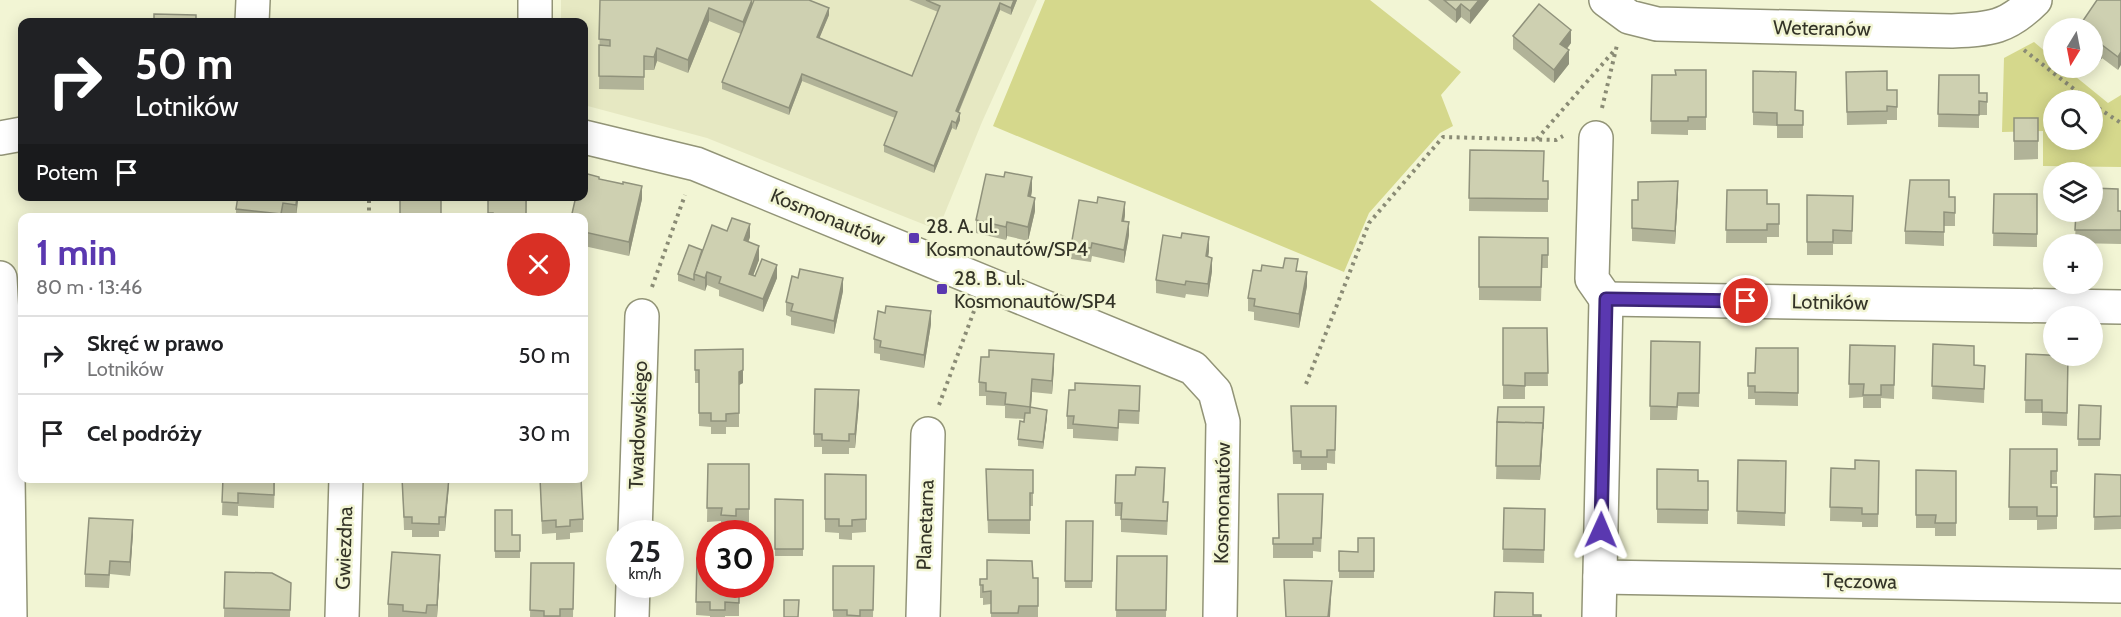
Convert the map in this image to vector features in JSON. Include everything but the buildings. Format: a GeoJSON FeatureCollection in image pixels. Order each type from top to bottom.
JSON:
{"type":"FeatureCollection","features":[{"type":"Feature","properties":{"kind":"street"},"geometry":{"type":"LineString","coordinates":[[252,18],[253,0]]}},
{"type":"Feature","properties":{"kind":"street"},"geometry":{"type":"LineString","coordinates":[[535,0],[535,18]]}},
{"type":"Feature","properties":{"kind":"street","name":"Weteranów"},"geometry":{"type":"LineString","coordinates":[[1618,8],[1657,24],[1952,31],[1987,29],[2017,18],[2035,0]]}},
{"type":"Feature","properties":{"kind":"street"},"geometry":{"type":"LineString","coordinates":[[0,138],[18,135]]}},
{"type":"Feature","properties":{"kind":"street","name":"Kosmonautów"},"geometry":{"type":"LineString","coordinates":[[588,138],[696,164],[986,281],[1193,368],[1215,392],[1223,422],[1220,617]]}},
{"type":"Feature","properties":{"kind":"street"},"geometry":{"type":"LineString","coordinates":[[1596,138],[1592,279],[1606,299],[1599,617]]}},
{"type":"Feature","properties":{"kind":"street"},"geometry":{"type":"LineString","coordinates":[[0,278],[10,617]]}},
{"type":"Feature","properties":{"kind":"street","name":"Lotników"},"geometry":{"type":"LineString","coordinates":[[1606,299],[2121,307]]}},
{"type":"Feature","properties":{"kind":"street","name":"Twardowskiego"},"geometry":{"type":"LineString","coordinates":[[635,520],[642,316]]}},
{"type":"Feature","properties":{"kind":"street","name":"Planetarna"},"geometry":{"type":"LineString","coordinates":[[923,617],[928,434]]}},
{"type":"Feature","properties":{"kind":"street","name":"Gwiezdna"},"geometry":{"type":"LineString","coordinates":[[342,617],[346,483]]}},
{"type":"Feature","properties":{"kind":"street","name":"Tęczowa"},"geometry":{"type":"LineString","coordinates":[[1600,577],[2121,586]]}},
{"type":"Feature","properties":{"kind":"street"},"geometry":{"type":"LineString","coordinates":[[632,617],[633,598]]}},
{"type":"Feature","properties":{"kind":"path"},"geometry":{"type":"LineString","coordinates":[[1306,384],[1369,222],[1443,136],[1556,140],[1570,132],[1596,138],[1614,50],[1618,8]]}},
{"type":"Feature","properties":{"kind":"path"},"geometry":{"type":"LineString","coordinates":[[2003,23],[2027,54],[2075,90]]}},
{"type":"Feature","properties":{"kind":"path"},"geometry":{"type":"LineString","coordinates":[[1536,139],[1614,50]]}},
{"type":"Feature","properties":{"kind":"path"},"geometry":{"type":"LineString","coordinates":[[2103,111],[2121,123]]}},
{"type":"Feature","properties":{"kind":"path"},"geometry":{"type":"LineString","coordinates":[[642,316],[696,164]]}},
{"type":"Feature","properties":{"kind":"path"},"geometry":{"type":"LineString","coordinates":[[928,434],[986,281]]}},
{"type":"Feature","properties":{"kind":"shaded area"},"geometry":{"type":"Polygon","coordinates":[[[561,0],[1037,0],[982,122],[938,230],[707,138],[588,106],[588,18],[561,18],[561,0]]]}},
{"type":"Feature","properties":{"kind":"green space"},"geometry":{"type":"Polygon","coordinates":[[[1045,0],[1370,0],[1461,72],[1441,95],[1453,126],[1440,133],[1369,213],[1344,272],[993,126],[1045,0]]]}},
{"type":"Feature","properties":{"kind":"green space"},"geometry":{"type":"Polygon","coordinates":[[[2034,42],[2043,50],[2043,78],[2077,78],[2092,90],[2043,90],[2043,131],[2002,132],[2004,58],[2034,42]]]}},
{"type":"Feature","properties":{"kind":"green space"},"geometry":{"type":"Polygon","coordinates":[[[2121,95],[2121,167],[2103,167],[2103,162],[2043,162],[2043,150],[2103,150],[2103,99],[2108,103],[2121,95]]]}},
{"type":"Feature","properties":{"kind":"place","name":"28. A. ul. Kosmonautów/SP4"},"geometry":{"type":"Point","coordinates":[914,238]}},
{"type":"Feature","properties":{"kind":"place","name":"28. B. ul. Kosmonautów/SP4"},"geometry":{"type":"Point","coordinates":[942,289]}},
{"type":"Feature","properties":{"kind":"route"},"geometry":{"type":"LineString","coordinates":[[1601,530],[1606,299],[1746,301]]}}]}
